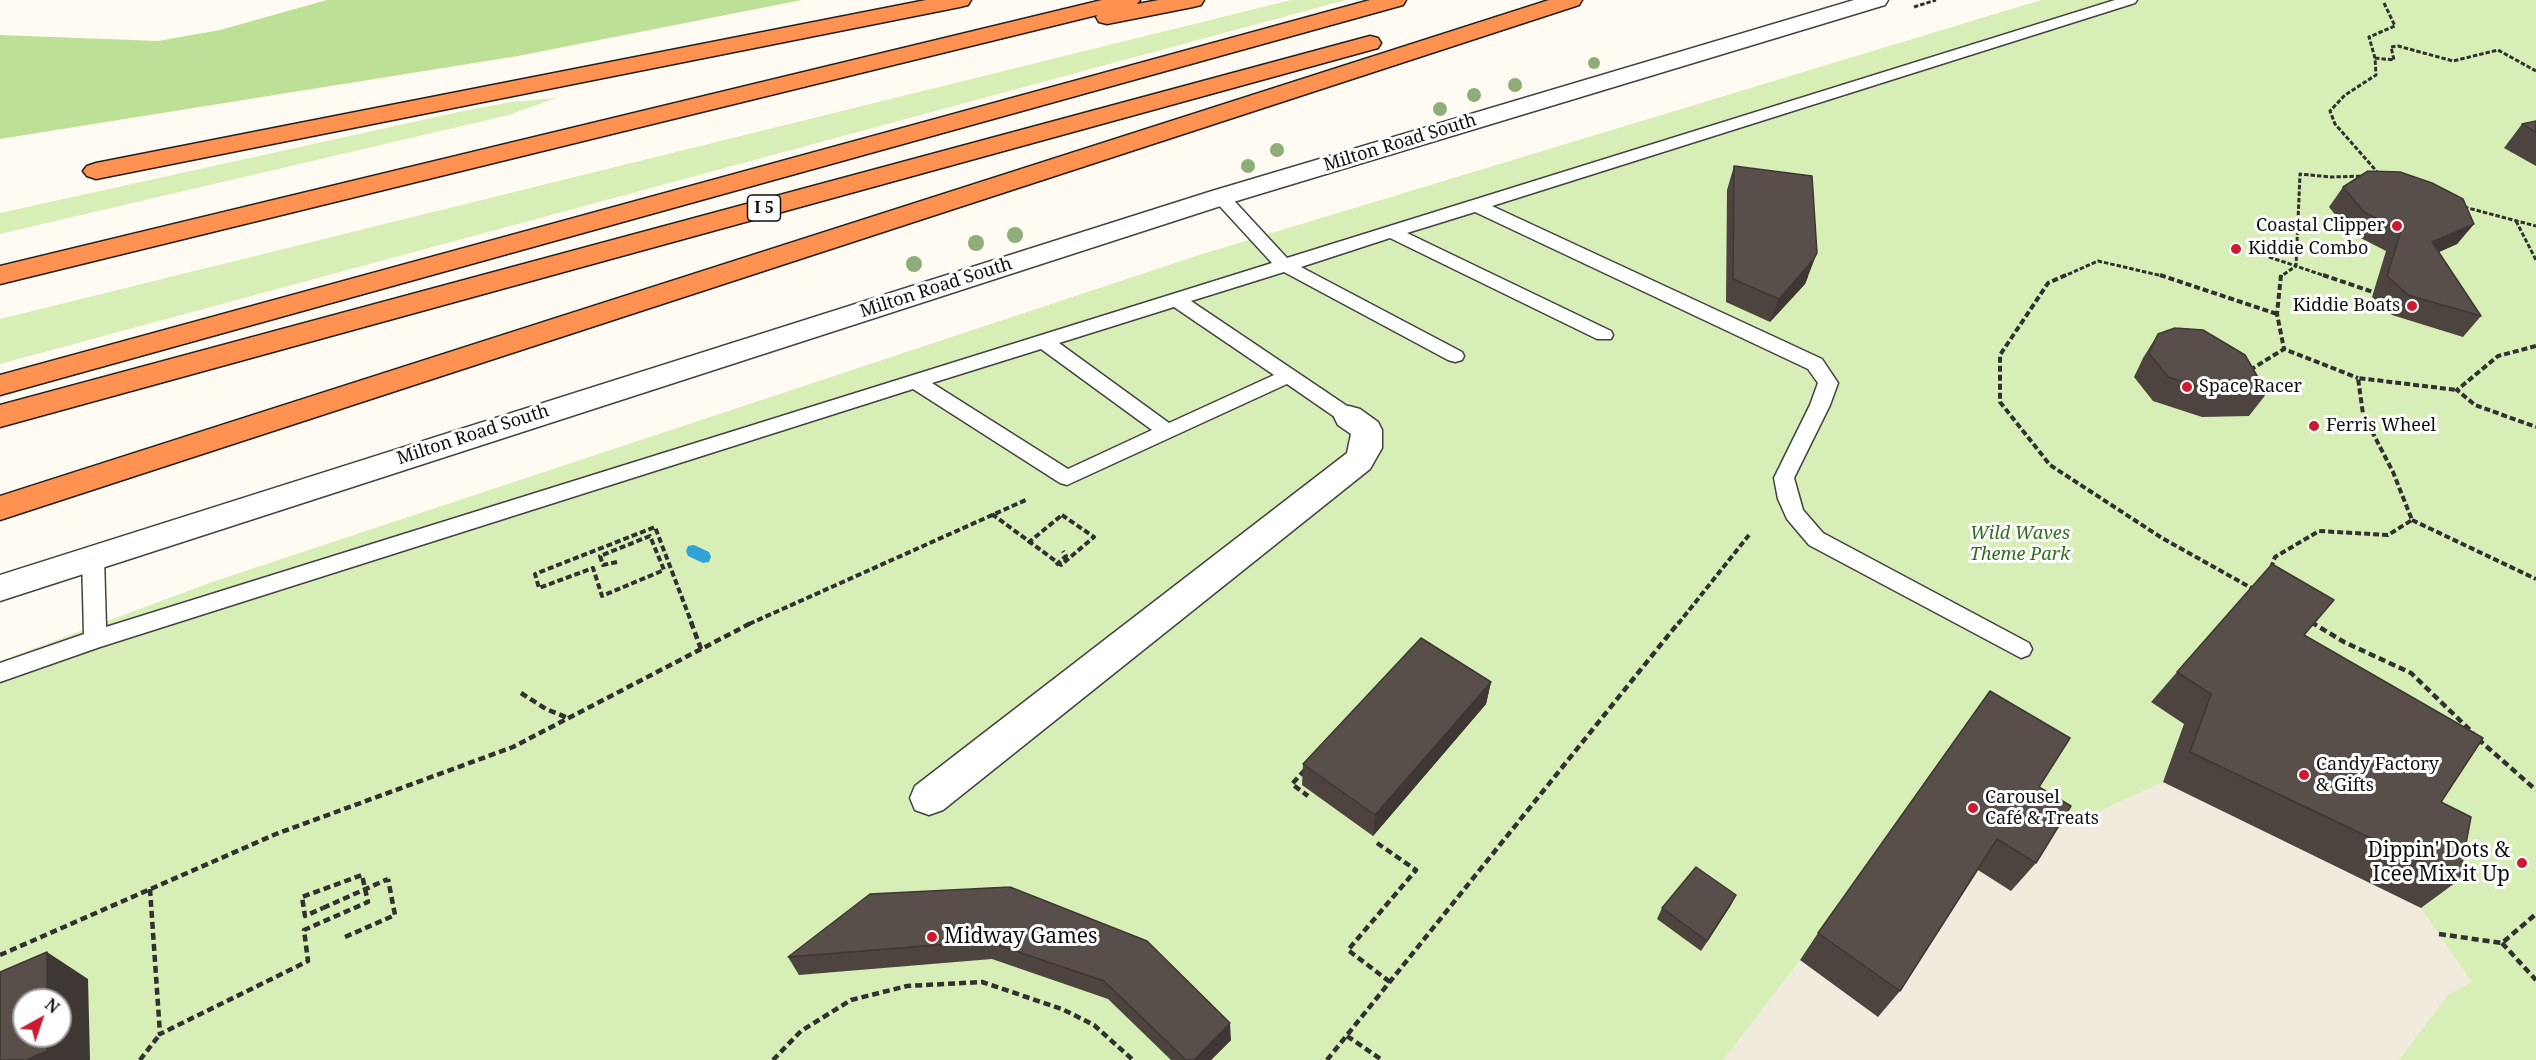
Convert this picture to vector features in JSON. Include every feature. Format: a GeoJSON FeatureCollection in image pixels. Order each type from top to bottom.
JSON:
{"type":"FeatureCollection","features":[{"type":"Feature","properties":{"kind":"highway"},"geometry":{"type":"LineString","coordinates":[[96,171],[960,0]]}},
{"type":"Feature","properties":{"kind":"highway"},"geometry":{"type":"LineString","coordinates":[[0,275],[1129,0]]}},
{"type":"Feature","properties":{"kind":"highway"},"geometry":{"type":"LineString","coordinates":[[926,51],[1193,0]]}},
{"type":"Feature","properties":{"kind":"highway","name":"I 5"},"geometry":{"type":"LineString","coordinates":[[0,385],[1395,0]]}},
{"type":"Feature","properties":{"kind":"highway","name":"I 5"},"geometry":{"type":"LineString","coordinates":[[0,416],[1527,0]]}},
{"type":"Feature","properties":{"kind":"highway"},"geometry":{"type":"LineString","coordinates":[[0,508],[1571,0]]}},
{"type":"Feature","properties":{"kind":"street","name":"Milton Road South"},"geometry":{"type":"LineString","coordinates":[[0,588],[1221,197],[1877,0]]}},
{"type":"Feature","properties":{"kind":"street"},"geometry":{"type":"LineString","coordinates":[[929,798],[1359,460],[1366,448],[1367,430],[1349,417]]}},
{"type":"Feature","properties":{"kind":"lane"},"geometry":{"type":"LineString","coordinates":[[0,673],[95,639],[2130,0]]}},
{"type":"Feature","properties":{"kind":"lane"},"geometry":{"type":"LineString","coordinates":[[1221,197],[1284,265],[1455,356]]}},
{"type":"Feature","properties":{"kind":"lane"},"geometry":{"type":"LineString","coordinates":[[1475,205],[1815,364],[1828,383],[1820,405],[1784,478],[1794,514],[1816,539],[2021,649]]}},
{"type":"Feature","properties":{"kind":"lane"},"geometry":{"type":"LineString","coordinates":[[1391,232],[1604,335]]}},
{"type":"Feature","properties":{"kind":"lane"},"geometry":{"type":"LineString","coordinates":[[1175,299],[1349,417]]}},
{"type":"Feature","properties":{"kind":"lane"},"geometry":{"type":"LineString","coordinates":[[1043,341],[1168,432]]}},
{"type":"Feature","properties":{"kind":"lane"},"geometry":{"type":"LineString","coordinates":[[914,381],[1068,478],[1288,376]]}},
{"type":"Feature","properties":{"kind":"lane"},"geometry":{"type":"LineString","coordinates":[[93,557],[95,639]]}},
{"type":"Feature","properties":{"kind":"path"},"geometry":{"type":"LineString","coordinates":[[2296,266],[2300,174],[2331,177],[2380,175],[2336,124],[2330,111],[2345,95],[2376,75],[2375,58],[2369,37],[2395,26],[2384,3]]}},
{"type":"Feature","properties":{"kind":"path"},"geometry":{"type":"LineString","coordinates":[[2375,58],[2394,60],[2391,47],[2397,46],[2453,62],[2498,51],[2536,71]]}},
{"type":"Feature","properties":{"kind":"path"},"geometry":{"type":"LineString","coordinates":[[2458,205],[2536,226]]}},
{"type":"Feature","properties":{"kind":"path"},"geometry":{"type":"LineString","coordinates":[[2516,221],[2536,260]]}},
{"type":"Feature","properties":{"kind":"path"},"geometry":{"type":"LineString","coordinates":[[2269,257],[2373,292]]}},
{"type":"Feature","properties":{"kind":"path"},"geometry":{"type":"LineString","coordinates":[[2263,594],[2162,538],[2050,465],[2000,402],[2000,355],[2048,283],[2097,261],[2177,279],[2277,314]]}},
{"type":"Feature","properties":{"kind":"path"},"geometry":{"type":"LineString","coordinates":[[2284,350],[2277,314],[2280,276],[2296,266]]}},
{"type":"Feature","properties":{"kind":"path"},"geometry":{"type":"LineString","coordinates":[[2457,390],[2498,356],[2536,346]]}},
{"type":"Feature","properties":{"kind":"path"},"geometry":{"type":"LineString","coordinates":[[2244,374],[2284,350]]}},
{"type":"Feature","properties":{"kind":"path"},"geometry":{"type":"LineString","coordinates":[[2284,350],[2358,378],[2457,390],[2475,405],[2536,427]]}},
{"type":"Feature","properties":{"kind":"path"},"geometry":{"type":"LineString","coordinates":[[2358,378],[2363,414],[2393,472],[2412,520],[2536,579]]}},
{"type":"Feature","properties":{"kind":"path"},"geometry":{"type":"LineString","coordinates":[[0,955],[276,834],[513,747],[747,625],[1028,499]]}},
{"type":"Feature","properties":{"kind":"path"},"geometry":{"type":"LineString","coordinates":[[991,514],[1029,541],[1037,547],[1053,559],[1060,565],[1094,537],[1062,515],[1037,536],[1028,543],[1056,565],[1061,560],[1066,556],[1063,551]]}},
{"type":"Feature","properties":{"kind":"path"},"geometry":{"type":"LineString","coordinates":[[2269,576],[2275,557],[2319,531],[2388,536],[2412,520]]}},
{"type":"Feature","properties":{"kind":"path"},"geometry":{"type":"LineString","coordinates":[[616,562],[603,565],[600,556],[650,536],[664,570],[602,596],[593,568],[540,588],[535,574],[655,527],[702,649]]}},
{"type":"Feature","properties":{"kind":"path"},"geometry":{"type":"LineString","coordinates":[[1327,1060],[1749,535]]}},
{"type":"Feature","properties":{"kind":"path"},"geometry":{"type":"LineString","coordinates":[[2303,618],[2344,642],[2411,673],[2484,745],[2536,790]]}},
{"type":"Feature","properties":{"kind":"path"},"geometry":{"type":"LineString","coordinates":[[521,693],[546,709],[568,718]]}},
{"type":"Feature","properties":{"kind":"path"},"geometry":{"type":"LineString","coordinates":[[1308,796],[1292,784],[1309,767]]}},
{"type":"Feature","properties":{"kind":"path"},"geometry":{"type":"LineString","coordinates":[[1377,843],[1416,870],[1348,950],[1390,982]]}},
{"type":"Feature","properties":{"kind":"path"},"geometry":{"type":"LineString","coordinates":[[140,1060],[160,1034],[308,961],[304,930],[368,902],[362,875],[302,897],[304,916],[388,879],[395,915],[345,937]]}},
{"type":"Feature","properties":{"kind":"path"},"geometry":{"type":"LineString","coordinates":[[150,889],[160,1034]]}},
{"type":"Feature","properties":{"kind":"path"},"geometry":{"type":"LineString","coordinates":[[2502,943],[2536,914]]}},
{"type":"Feature","properties":{"kind":"path"},"geometry":{"type":"LineString","coordinates":[[2439,934],[2502,943],[2536,980]]}},
{"type":"Feature","properties":{"kind":"path"},"geometry":{"type":"LineString","coordinates":[[773,1060],[801,1031],[851,1000],[908,986],[982,982],[1062,1009],[1094,1025],[1133,1060]]}},
{"type":"Feature","properties":{"kind":"path"},"geometry":{"type":"LineString","coordinates":[[1347,1036],[1382,1060]]}},
{"type":"Feature","properties":{"kind":"green space"},"geometry":{"type":"Polygon","coordinates":[[[327,0],[802,0],[518,56],[0,139],[0,35],[158,41],[220,30],[327,0]]]}},
{"type":"Feature","properties":{"kind":"green space"},"geometry":{"type":"Polygon","coordinates":[[[1291,0],[1346,0],[0,364],[0,319],[1291,0]]]}},
{"type":"Feature","properties":{"kind":"green space","name":"Wild Waves Theme Park"},"geometry":{"type":"Polygon","coordinates":[[[2041,0],[2536,0],[2536,1060],[0,1060],[0,661],[212,582],[1199,255],[2041,0]]]}},
{"type":"Feature","properties":{"kind":"green space"},"geometry":{"type":"Polygon","coordinates":[[[556,98],[509,115],[0,234],[0,213],[463,111],[511,102],[556,98]]]}},
{"type":"Feature","properties":{"kind":"shaded area"},"geometry":{"type":"Polygon","coordinates":[[[2163,782],[2421,908],[2472,982],[2448,995],[2399,1060],[1723,1060],[1800,960],[1974,868],[2163,782]]]}},
{"type":"Feature","properties":{"kind":"building"},"geometry":{"type":"Polygon","coordinates":[[[2536,121],[2536,132],[2522,124],[2536,121]]]}},
{"type":"Feature","properties":{"kind":"building"},"geometry":{"type":"Polygon","coordinates":[[[1734,166],[1812,176],[1817,253],[1779,299],[1733,279],[1734,166]]]}},
{"type":"Feature","properties":{"kind":"building"},"geometry":{"type":"Polygon","coordinates":[[[2368,171],[2400,172],[2432,183],[2463,199],[2474,224],[2432,242],[2481,316],[2408,295],[2387,276],[2401,231],[2364,212],[2343,187],[2368,171]]]}},
{"type":"Feature","properties":{"kind":"building"},"geometry":{"type":"Polygon","coordinates":[[[2175,328],[2203,330],[2245,355],[2267,393],[2219,393],[2168,377],[2149,353],[2158,334],[2175,328]]]}},
{"type":"Feature","properties":{"kind":"building"},"geometry":{"type":"Polygon","coordinates":[[[2272,564],[2334,600],[2304,635],[2483,738],[2441,802],[2471,817],[2459,880],[2190,752],[2211,694],[2177,672],[2272,564]]]}},
{"type":"Feature","properties":{"kind":"building"},"geometry":{"type":"Polygon","coordinates":[[[1421,638],[1491,682],[1375,815],[1303,764],[1421,638]]]}},
{"type":"Feature","properties":{"kind":"building"},"geometry":{"type":"Polygon","coordinates":[[[1990,691],[2070,738],[2039,787],[2071,806],[2036,863],[1997,839],[1900,991],[1818,933],[1990,691]]]}},
{"type":"Feature","properties":{"kind":"building"},"geometry":{"type":"Polygon","coordinates":[[[1696,867],[1736,895],[1707,941],[1662,908],[1696,867]]]}},
{"type":"Feature","properties":{"kind":"building"},"geometry":{"type":"Polygon","coordinates":[[[1010,887],[1147,941],[1230,1023],[1194,1060],[1186,1060],[1104,981],[986,941],[788,957],[870,894],[1010,887]]]}},
{"type":"Feature","properties":{"kind":"building"},"geometry":{"type":"Polygon","coordinates":[[[47,952],[47,988],[12,988],[12,1048],[47,1048],[47,1051],[26,1060],[0,1060],[0,972],[47,952]]]}},
{"type":"Feature","properties":{"kind":"waterway"},"geometry":{"type":"LineString","coordinates":[[694,551],[703,557]]}},
{"type":"Feature","properties":{"kind":"place","name":"Coastal Clipper"},"geometry":{"type":"Point","coordinates":[2397,226]}},
{"type":"Feature","properties":{"kind":"place","name":"Kiddie Combo"},"geometry":{"type":"Point","coordinates":[2236,249]}},
{"type":"Feature","properties":{"kind":"place","name":"Kiddie Boats"},"geometry":{"type":"Point","coordinates":[2412,306]}},
{"type":"Feature","properties":{"kind":"place","name":"Space Racer"},"geometry":{"type":"Point","coordinates":[2187,387]}},
{"type":"Feature","properties":{"kind":"place","name":"Ferris Wheel"},"geometry":{"type":"Point","coordinates":[2314,426]}},
{"type":"Feature","properties":{"kind":"place","name":"Candy Factory & Gifts"},"geometry":{"type":"Point","coordinates":[2304,775]}},
{"type":"Feature","properties":{"kind":"place","name":"Carousel Café & Treats"},"geometry":{"type":"Point","coordinates":[1973,808]}},
{"type":"Feature","properties":{"kind":"place","name":"Dippin' Dots & Icee Mix it Up"},"geometry":{"type":"Point","coordinates":[2522,863]}},
{"type":"Feature","properties":{"kind":"place","name":"Midway Games"},"geometry":{"type":"Point","coordinates":[932,937]}}]}
